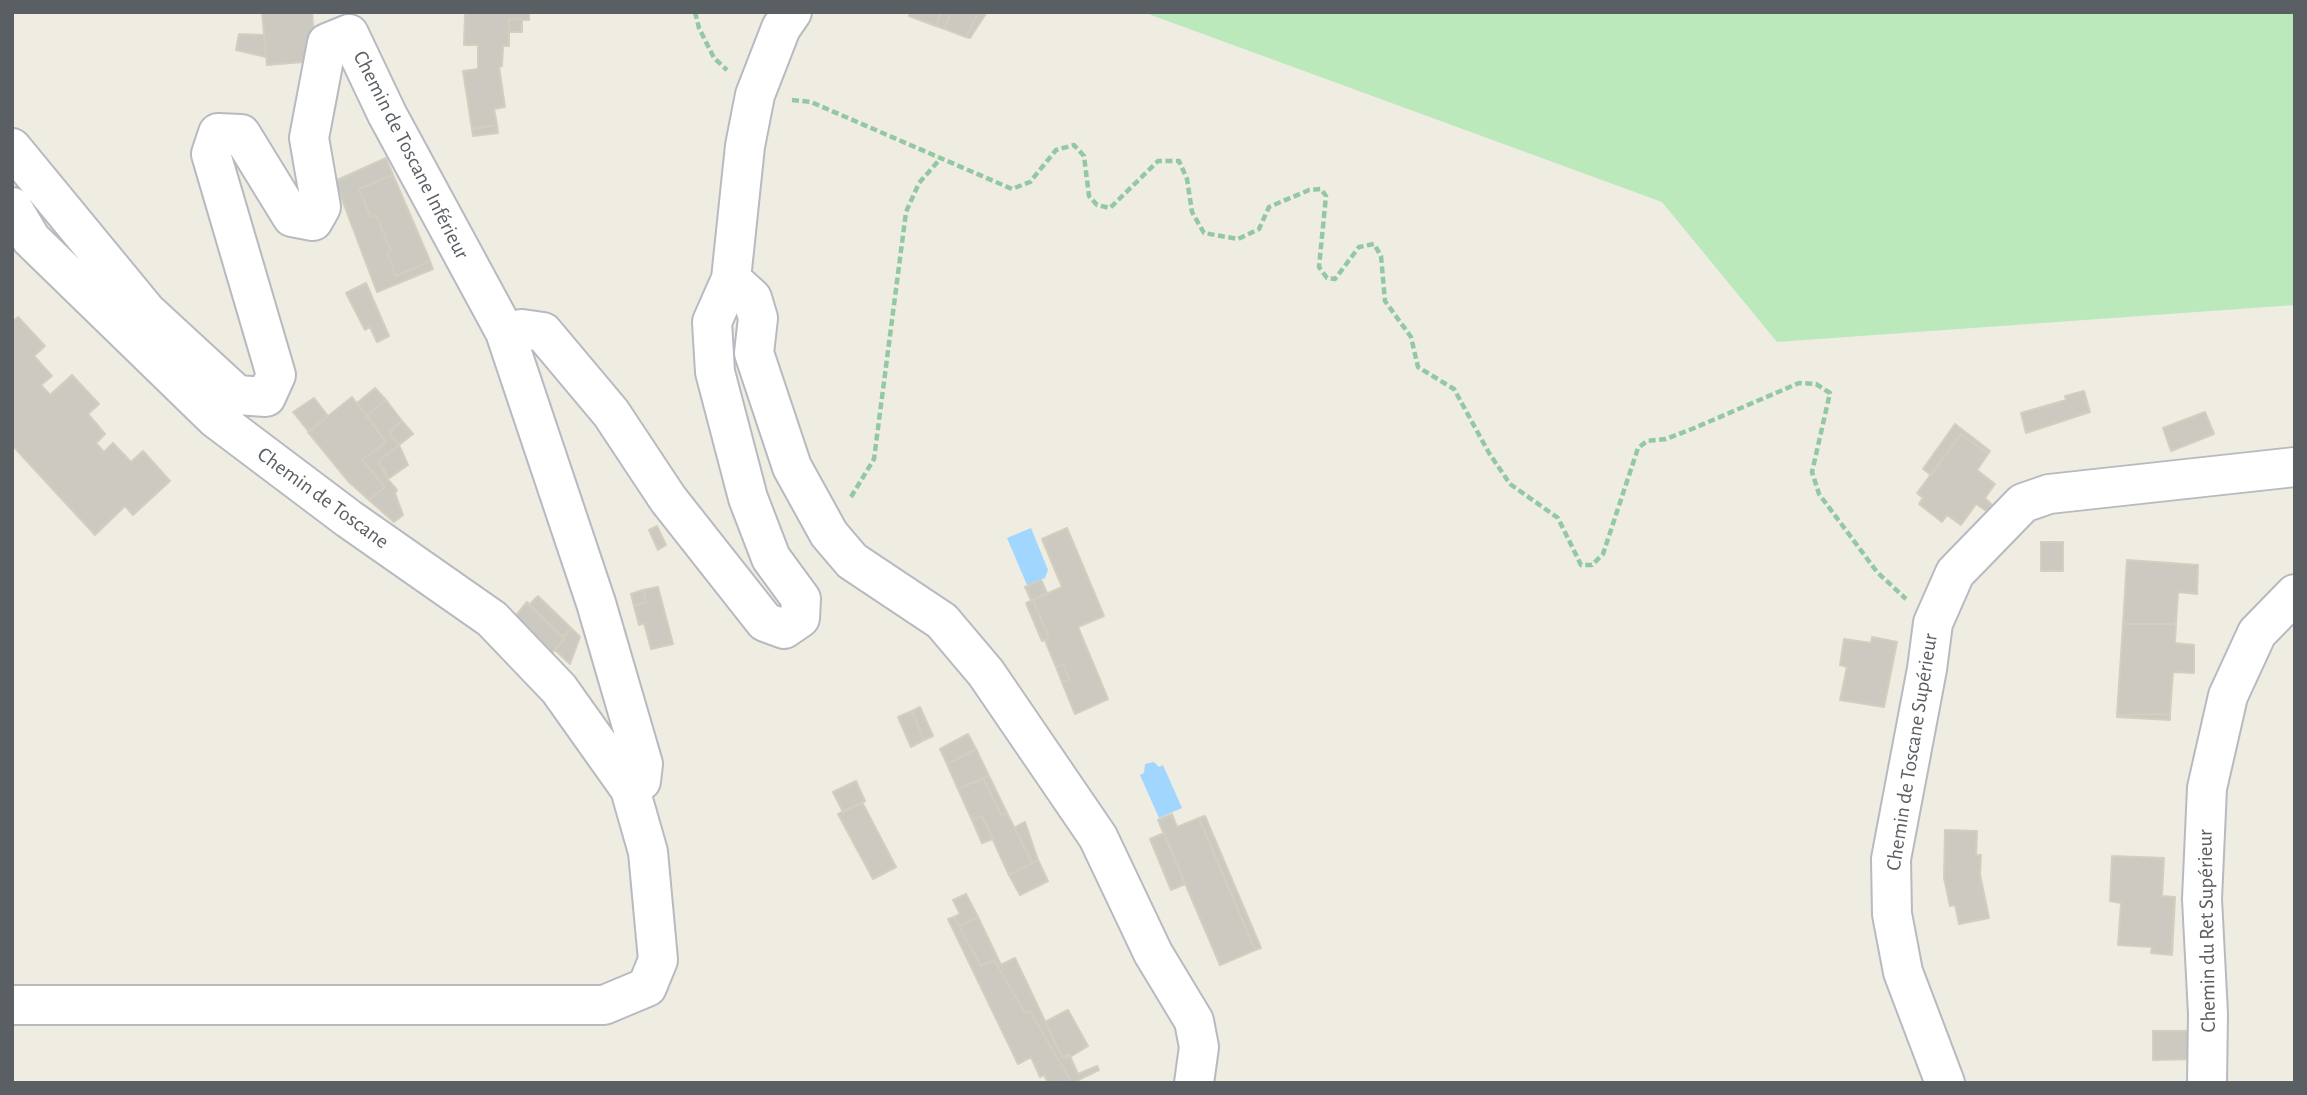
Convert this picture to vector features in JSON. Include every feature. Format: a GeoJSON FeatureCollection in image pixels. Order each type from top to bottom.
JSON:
{"type":"FeatureCollection","features":[{"type":"Feature","properties":{"kind":"street"},"geometry":{"type":"LineString","coordinates":[[630,789],[641,781],[643,764],[596,603],[505,332],[522,329],[543,332],[611,413],[668,499],[765,622],[783,629],[800,618],[801,599],[771,558],[748,498],[715,372],[712,322],[731,279],[745,146],[755,95],[781,28],[792,12]]}},
{"type":"Feature","properties":{"kind":"street","name":"Chemin de Toscane Inférieur"},"geometry":{"type":"LineString","coordinates":[[12,148],[147,312],[237,395],[266,397],[276,375],[211,154],[218,133],[241,134],[292,217],[313,221],[321,207],[309,138],[327,43],[349,34],[387,114],[505,332]]}},
{"type":"Feature","properties":{"kind":"street","name":"Chemin de Toscane"},"geometry":{"type":"LineString","coordinates":[[12,207],[32,239],[215,418],[349,519],[492,619],[559,689],[630,789],[648,852],[658,960],[647,987],[604,1005],[12,1005]]}},
{"type":"Feature","properties":{"kind":"street"},"geometry":{"type":"LineString","coordinates":[[731,279],[752,298],[758,318],[754,353],[792,467],[829,534],[852,561],[942,621],[986,673],[1098,837],[1153,953],[1194,1021],[1199,1047],[1195,1083]]}},
{"type":"Feature","properties":{"kind":"street","name":"Chemin de Toscane Supérieur"},"geometry":{"type":"LineString","coordinates":[[1945,1083],[1903,972],[1892,914],[1891,859],[1927,669],[1933,623],[1955,573],[2023,503],[2049,494],[2295,467]]}},
{"type":"Feature","properties":{"kind":"street","name":"Chemin du Ret Supérieur"},"geometry":{"type":"LineString","coordinates":[[2207,1083],[2208,1014],[2202,899],[2207,788],[2228,696],[2257,633],[2295,594]]}},
{"type":"Feature","properties":{"kind":"path"},"geometry":{"type":"LineString","coordinates":[[695,12],[699,28],[714,58],[755,95]]}},
{"type":"Feature","properties":{"kind":"path","name":"Chemin de Toscane Supérieur"},"geometry":{"type":"LineString","coordinates":[[755,95],[811,102],[1012,189],[1030,182],[1056,150],[1074,145],[1084,156],[1089,195],[1097,205],[1110,208],[1158,161],[1179,161],[1188,179],[1192,212],[1204,233],[1238,239],[1259,229],[1269,207],[1308,190],[1321,189],[1326,196],[1319,267],[1327,278],[1335,279],[1359,247],[1374,244],[1381,256],[1385,301],[1411,337],[1418,367],[1454,389],[1489,453],[1510,484],[1558,519],[1581,565],[1591,565],[1603,554],[1638,448],[1647,441],[1692,429],[1799,383],[1816,384],[1830,393],[1812,472],[1819,494],[1877,572],[1933,623]]}},
{"type":"Feature","properties":{"kind":"path"},"geometry":{"type":"LineString","coordinates":[[829,534],[874,459],[906,212],[919,183],[941,158]]}},
{"type":"Feature","properties":{"kind":"green space"},"geometry":{"type":"Polygon","coordinates":[[[1143,12],[2295,12],[2295,305],[1777,342],[1662,202],[1143,12]]]}},
{"type":"Feature","properties":{"kind":"water"},"geometry":{"type":"Polygon","coordinates":[[[1031,528],[1048,570],[1045,578],[1027,585],[1007,538],[1031,528]]]}},
{"type":"Feature","properties":{"kind":"water"},"geometry":{"type":"Polygon","coordinates":[[[1154,762],[1159,767],[1163,765],[1182,808],[1159,818],[1140,775],[1144,773],[1145,764],[1154,762]]]}},
{"type":"Feature","properties":{"kind":"building"},"geometry":{"type":"Polygon","coordinates":[[[262,12],[312,12],[316,61],[267,65],[262,12]]]}},
{"type":"Feature","properties":{"kind":"building"},"geometry":{"type":"Polygon","coordinates":[[[529,12],[529,20],[509,19],[509,46],[503,46],[502,66],[499,67],[505,107],[494,109],[497,125],[472,129],[463,71],[478,69],[478,45],[464,45],[465,14],[529,12]]]}},
{"type":"Feature","properties":{"kind":"building"},"geometry":{"type":"Polygon","coordinates":[[[910,12],[941,12],[936,26],[909,16],[910,12]]]}},
{"type":"Feature","properties":{"kind":"building"},"geometry":{"type":"Polygon","coordinates":[[[941,12],[950,15],[945,29],[936,26],[941,12]]]}},
{"type":"Feature","properties":{"kind":"building"},"geometry":{"type":"Polygon","coordinates":[[[942,12],[979,12],[966,37],[945,29],[950,15],[942,12]]]}},
{"type":"Feature","properties":{"kind":"building"},"geometry":{"type":"Polygon","coordinates":[[[979,12],[987,12],[970,38],[966,37],[979,12]]]}},
{"type":"Feature","properties":{"kind":"building"},"geometry":{"type":"Polygon","coordinates":[[[509,19],[522,19],[522,32],[509,32],[509,19]]]}},
{"type":"Feature","properties":{"kind":"building"},"geometry":{"type":"Polygon","coordinates":[[[239,34],[264,35],[266,57],[236,50],[239,34]]]}},
{"type":"Feature","properties":{"kind":"building"},"geometry":{"type":"Polygon","coordinates":[[[497,125],[498,133],[473,136],[472,129],[497,125]]]}},
{"type":"Feature","properties":{"kind":"building"},"geometry":{"type":"Polygon","coordinates":[[[386,158],[393,175],[359,189],[371,217],[376,215],[391,250],[387,252],[396,276],[430,261],[433,269],[377,292],[335,181],[386,158]]]}},
{"type":"Feature","properties":{"kind":"building"},"geometry":{"type":"Polygon","coordinates":[[[393,175],[430,261],[396,276],[387,252],[391,250],[376,215],[371,217],[359,189],[393,175]]]}},
{"type":"Feature","properties":{"kind":"building"},"geometry":{"type":"Polygon","coordinates":[[[366,283],[389,336],[377,342],[370,327],[365,330],[346,293],[366,283]]]}},
{"type":"Feature","properties":{"kind":"building"},"geometry":{"type":"Polygon","coordinates":[[[18,317],[45,346],[34,356],[52,376],[41,385],[50,395],[72,375],[99,404],[88,414],[105,434],[96,443],[104,452],[113,443],[131,462],[143,451],[170,481],[133,515],[125,506],[95,535],[12,445],[12,322],[18,317]]]}},
{"type":"Feature","properties":{"kind":"building"},"geometry":{"type":"Polygon","coordinates":[[[375,388],[386,400],[366,416],[357,403],[375,388]]]}},
{"type":"Feature","properties":{"kind":"building"},"geometry":{"type":"Polygon","coordinates":[[[2084,391],[2090,412],[2026,433],[2021,413],[2066,400],[2065,396],[2084,391]]]}},
{"type":"Feature","properties":{"kind":"building"},"geometry":{"type":"Polygon","coordinates":[[[352,397],[386,442],[362,460],[385,487],[369,500],[349,482],[308,432],[352,397]]]}},
{"type":"Feature","properties":{"kind":"building"},"geometry":{"type":"Polygon","coordinates":[[[314,398],[328,416],[309,432],[293,412],[314,398]]]}},
{"type":"Feature","properties":{"kind":"building"},"geometry":{"type":"Polygon","coordinates":[[[386,400],[402,421],[389,432],[399,445],[378,462],[387,473],[384,475],[397,490],[395,493],[403,515],[394,522],[369,500],[385,487],[362,460],[386,442],[367,415],[386,400]]]}},
{"type":"Feature","properties":{"kind":"building"},"geometry":{"type":"Polygon","coordinates":[[[2205,412],[2214,434],[2171,451],[2163,428],[2205,412]]]}},
{"type":"Feature","properties":{"kind":"building"},"geometry":{"type":"Polygon","coordinates":[[[402,421],[413,434],[399,445],[389,432],[402,421]]]}},
{"type":"Feature","properties":{"kind":"building"},"geometry":{"type":"Polygon","coordinates":[[[1955,424],[1990,451],[1988,454],[1961,434],[1931,475],[1923,469],[1955,424]]]}},
{"type":"Feature","properties":{"kind":"building"},"geometry":{"type":"Polygon","coordinates":[[[1961,434],[1988,454],[1977,470],[1995,484],[1985,498],[1992,505],[1988,512],[1976,504],[1961,525],[1947,515],[1942,522],[1919,504],[1923,498],[1917,493],[1961,434]]]}},
{"type":"Feature","properties":{"kind":"building"},"geometry":{"type":"Polygon","coordinates":[[[399,445],[408,465],[388,479],[378,462],[399,445]]]}},
{"type":"Feature","properties":{"kind":"building"},"geometry":{"type":"Polygon","coordinates":[[[657,526],[666,545],[658,550],[649,530],[657,526]]]}},
{"type":"Feature","properties":{"kind":"building"},"geometry":{"type":"Polygon","coordinates":[[[1067,528],[1104,616],[1078,627],[1108,699],[1075,714],[1062,682],[1070,679],[1063,664],[1056,667],[1045,640],[1049,638],[1033,600],[1062,587],[1042,539],[1067,528]]]}},
{"type":"Feature","properties":{"kind":"building"},"geometry":{"type":"Polygon","coordinates":[[[2041,542],[2063,542],[2063,571],[2041,571],[2041,542]]]}},
{"type":"Feature","properties":{"kind":"building"},"geometry":{"type":"Polygon","coordinates":[[[2127,560],[2198,565],[2197,594],[2178,592],[2176,624],[2123,624],[2127,560]]]}},
{"type":"Feature","properties":{"kind":"building"},"geometry":{"type":"Polygon","coordinates":[[[1041,580],[1047,593],[1031,600],[1025,587],[1041,580]]]}},
{"type":"Feature","properties":{"kind":"building"},"geometry":{"type":"Polygon","coordinates":[[[658,587],[673,644],[651,649],[644,623],[639,625],[634,606],[646,602],[643,590],[658,587]]]}},
{"type":"Feature","properties":{"kind":"building"},"geometry":{"type":"Polygon","coordinates":[[[643,590],[646,602],[634,606],[631,594],[643,590]]]}},
{"type":"Feature","properties":{"kind":"building"},"geometry":{"type":"Polygon","coordinates":[[[538,596],[571,628],[563,637],[529,605],[538,596]]]}},
{"type":"Feature","properties":{"kind":"building"},"geometry":{"type":"Polygon","coordinates":[[[1033,600],[1049,638],[1042,641],[1026,603],[1033,600]]]}},
{"type":"Feature","properties":{"kind":"building"},"geometry":{"type":"Polygon","coordinates":[[[527,602],[565,639],[550,655],[513,619],[527,602]]]}},
{"type":"Feature","properties":{"kind":"building"},"geometry":{"type":"Polygon","coordinates":[[[2123,624],[2176,624],[2175,643],[2194,645],[2194,673],[2173,672],[2170,714],[2117,715],[2123,624]]]}},
{"type":"Feature","properties":{"kind":"building"},"geometry":{"type":"Polygon","coordinates":[[[571,628],[580,637],[570,664],[555,650],[571,628]]]}},
{"type":"Feature","properties":{"kind":"building"},"geometry":{"type":"Polygon","coordinates":[[[1872,637],[1897,642],[1884,707],[1840,700],[1847,667],[1840,665],[1844,639],[1871,643],[1872,637]]]}},
{"type":"Feature","properties":{"kind":"building"},"geometry":{"type":"Polygon","coordinates":[[[1063,664],[1070,679],[1062,682],[1056,667],[1063,664]]]}},
{"type":"Feature","properties":{"kind":"building"},"geometry":{"type":"Polygon","coordinates":[[[920,707],[933,736],[924,740],[912,711],[920,707]]]}},
{"type":"Feature","properties":{"kind":"building"},"geometry":{"type":"Polygon","coordinates":[[[912,711],[924,740],[911,747],[898,717],[912,711]]]}},
{"type":"Feature","properties":{"kind":"building"},"geometry":{"type":"Polygon","coordinates":[[[2170,714],[2170,720],[2117,717],[2117,715],[2170,714]]]}},
{"type":"Feature","properties":{"kind":"building"},"geometry":{"type":"Polygon","coordinates":[[[968,734],[976,749],[947,764],[940,749],[968,734]]]}},
{"type":"Feature","properties":{"kind":"building"},"geometry":{"type":"Polygon","coordinates":[[[976,749],[989,776],[958,789],[947,764],[976,749]]]}},
{"type":"Feature","properties":{"kind":"building"},"geometry":{"type":"Polygon","coordinates":[[[989,776],[1007,813],[1001,815],[983,778],[989,776]]]}},
{"type":"Feature","properties":{"kind":"building"},"geometry":{"type":"Polygon","coordinates":[[[983,778],[1001,815],[1007,813],[1032,863],[1009,875],[982,816],[972,820],[958,789],[983,778]]]}},
{"type":"Feature","properties":{"kind":"building"},"geometry":{"type":"Polygon","coordinates":[[[856,781],[865,801],[843,812],[833,792],[856,781]]]}},
{"type":"Feature","properties":{"kind":"building"},"geometry":{"type":"Polygon","coordinates":[[[862,802],[896,867],[873,879],[838,814],[862,802]]]}},
{"type":"Feature","properties":{"kind":"building"},"geometry":{"type":"Polygon","coordinates":[[[1172,814],[1177,827],[1199,818],[1255,950],[1220,965],[1158,820],[1172,814]]]}},
{"type":"Feature","properties":{"kind":"building"},"geometry":{"type":"Polygon","coordinates":[[[982,816],[993,839],[982,843],[972,820],[982,816]]]}},
{"type":"Feature","properties":{"kind":"building"},"geometry":{"type":"Polygon","coordinates":[[[1205,816],[1261,948],[1255,950],[1199,818],[1205,816]]]}},
{"type":"Feature","properties":{"kind":"building"},"geometry":{"type":"Polygon","coordinates":[[[1025,822],[1038,860],[1032,863],[1014,828],[1025,822]]]}},
{"type":"Feature","properties":{"kind":"building"},"geometry":{"type":"Polygon","coordinates":[[[1945,830],[1977,831],[1976,855],[1981,855],[1980,874],[1989,918],[1959,924],[1955,905],[1950,906],[1944,878],[1945,830]]]}},
{"type":"Feature","properties":{"kind":"building"},"geometry":{"type":"Polygon","coordinates":[[[1164,833],[1185,884],[1171,890],[1150,839],[1164,833]]]}},
{"type":"Feature","properties":{"kind":"building"},"geometry":{"type":"Polygon","coordinates":[[[2112,856],[2164,858],[2162,896],[2175,897],[2172,955],[2151,953],[2152,947],[2118,945],[2121,903],[2110,901],[2112,856]]]}},
{"type":"Feature","properties":{"kind":"building"},"geometry":{"type":"Polygon","coordinates":[[[1038,860],[1048,881],[1020,895],[1009,875],[1038,860]]]}},
{"type":"Feature","properties":{"kind":"building"},"geometry":{"type":"Polygon","coordinates":[[[966,894],[978,917],[959,926],[954,917],[960,914],[953,900],[966,894]]]}},
{"type":"Feature","properties":{"kind":"building"},"geometry":{"type":"Polygon","coordinates":[[[954,917],[981,966],[994,960],[1025,1013],[1030,1011],[1072,1083],[1048,1083],[1044,1075],[1040,1077],[1031,1057],[1018,1064],[948,919],[954,917]]]}},
{"type":"Feature","properties":{"kind":"building"},"geometry":{"type":"Polygon","coordinates":[[[978,917],[1001,965],[1015,958],[1062,1057],[1069,1054],[1078,1074],[1097,1066],[1099,1070],[1072,1083],[1030,1011],[1025,1013],[994,960],[981,966],[959,926],[978,917]]]}},
{"type":"Feature","properties":{"kind":"building"},"geometry":{"type":"Polygon","coordinates":[[[1068,1010],[1088,1046],[1070,1057],[1062,1057],[1045,1022],[1068,1010]]]}},
{"type":"Feature","properties":{"kind":"building"},"geometry":{"type":"Polygon","coordinates":[[[2153,1031],[2200,1031],[2200,1059],[2153,1060],[2153,1031]]]}}]}
